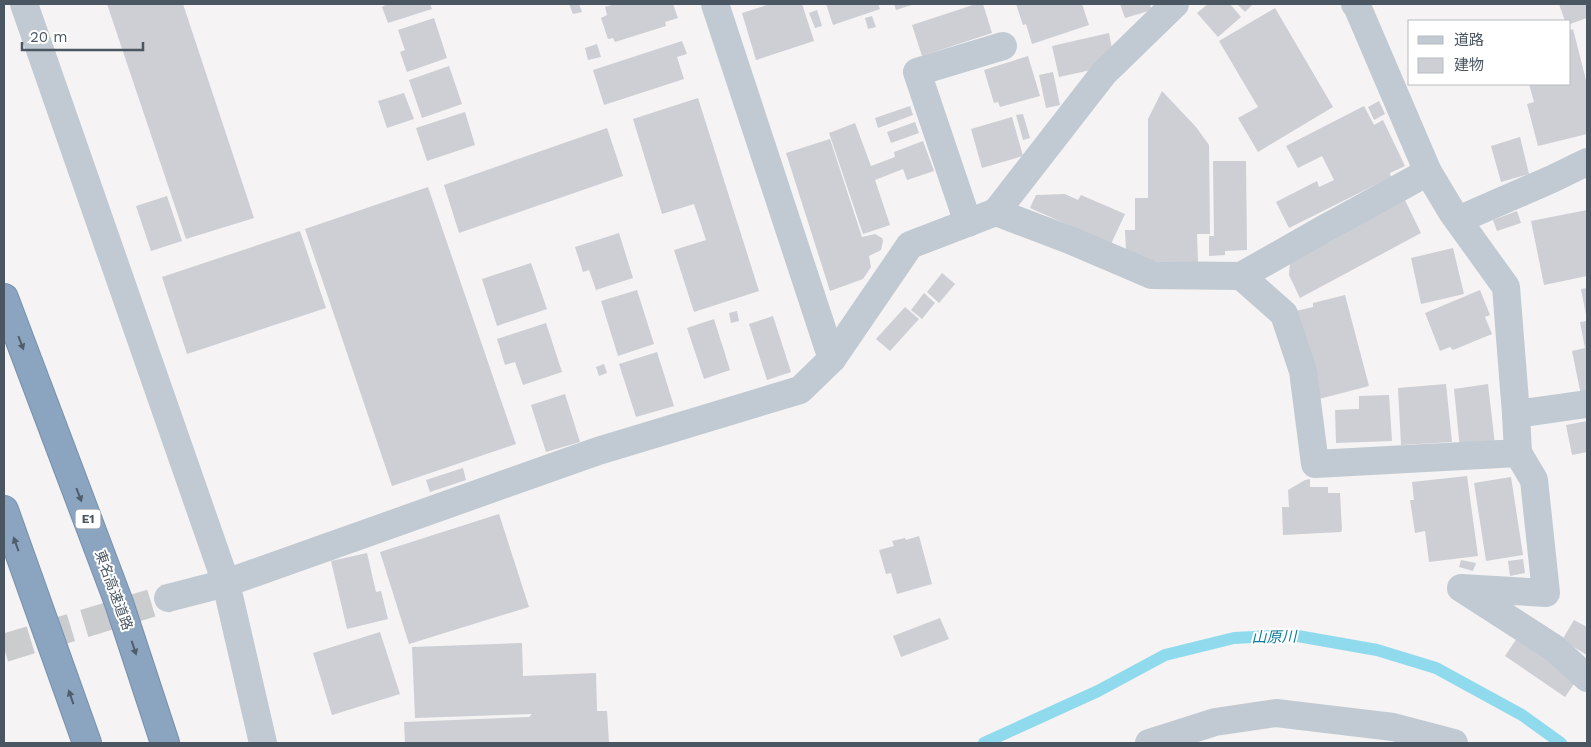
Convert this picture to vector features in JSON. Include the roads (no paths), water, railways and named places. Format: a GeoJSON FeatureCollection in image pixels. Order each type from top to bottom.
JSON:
{"type":"FeatureCollection","features":[{"type":"Feature","properties":{"kind":"highway","name":"東名高速道路"},"geometry":{"type":"LineString","coordinates":[[4,298],[120,603],[165,743]]}},
{"type":"Feature","properties":{"kind":"highway"},"geometry":{"type":"LineString","coordinates":[[4,510],[87,743]]}},
{"type":"Feature","properties":{"kind":"street"},"geometry":{"type":"LineString","coordinates":[[24,4],[226,583],[263,743]]}},
{"type":"Feature","properties":{"kind":"street"},"geometry":{"type":"LineString","coordinates":[[715,4],[832,359]]}},
{"type":"Feature","properties":{"kind":"street"},"geometry":{"type":"LineString","coordinates":[[168,598],[226,583],[598,451],[800,390],[832,359],[910,245],[996,212],[1104,73],[1175,4]]}},
{"type":"Feature","properties":{"kind":"street"},"geometry":{"type":"LineString","coordinates":[[1355,4],[1428,172],[1458,220],[1506,287],[1518,453],[1534,480],[1546,593],[1461,588],[1554,648],[1587,678]]}},
{"type":"Feature","properties":{"kind":"street"},"geometry":{"type":"LineString","coordinates":[[968,223],[917,72],[1003,46]]}},
{"type":"Feature","properties":{"kind":"street"},"geometry":{"type":"LineString","coordinates":[[1458,220],[1587,162]]}},
{"type":"Feature","properties":{"kind":"street"},"geometry":{"type":"LineString","coordinates":[[996,212],[1072,241],[1152,275],[1241,276],[1428,172]]}},
{"type":"Feature","properties":{"kind":"street"},"geometry":{"type":"LineString","coordinates":[[1241,276],[1284,314],[1303,371],[1315,464],[1518,453]]}},
{"type":"Feature","properties":{"kind":"street"},"geometry":{"type":"LineString","coordinates":[[1516,414],[1587,404]]}},
{"type":"Feature","properties":{"kind":"street"},"geometry":{"type":"LineString","coordinates":[[1149,743],[1215,722],[1276,713],[1393,727],[1454,743]]}},
{"type":"Feature","properties":{"kind":"waterway","name":"山原川"},"geometry":{"type":"LineString","coordinates":[[984,743],[1098,691],[1165,655],[1234,638],[1292,635],[1377,650],[1436,668],[1522,715],[1561,743]]}},
{"type":"Feature","properties":{"kind":"tunnel"},"geometry":{"type":"LineString","coordinates":[[4,648],[168,598]]}}]}
